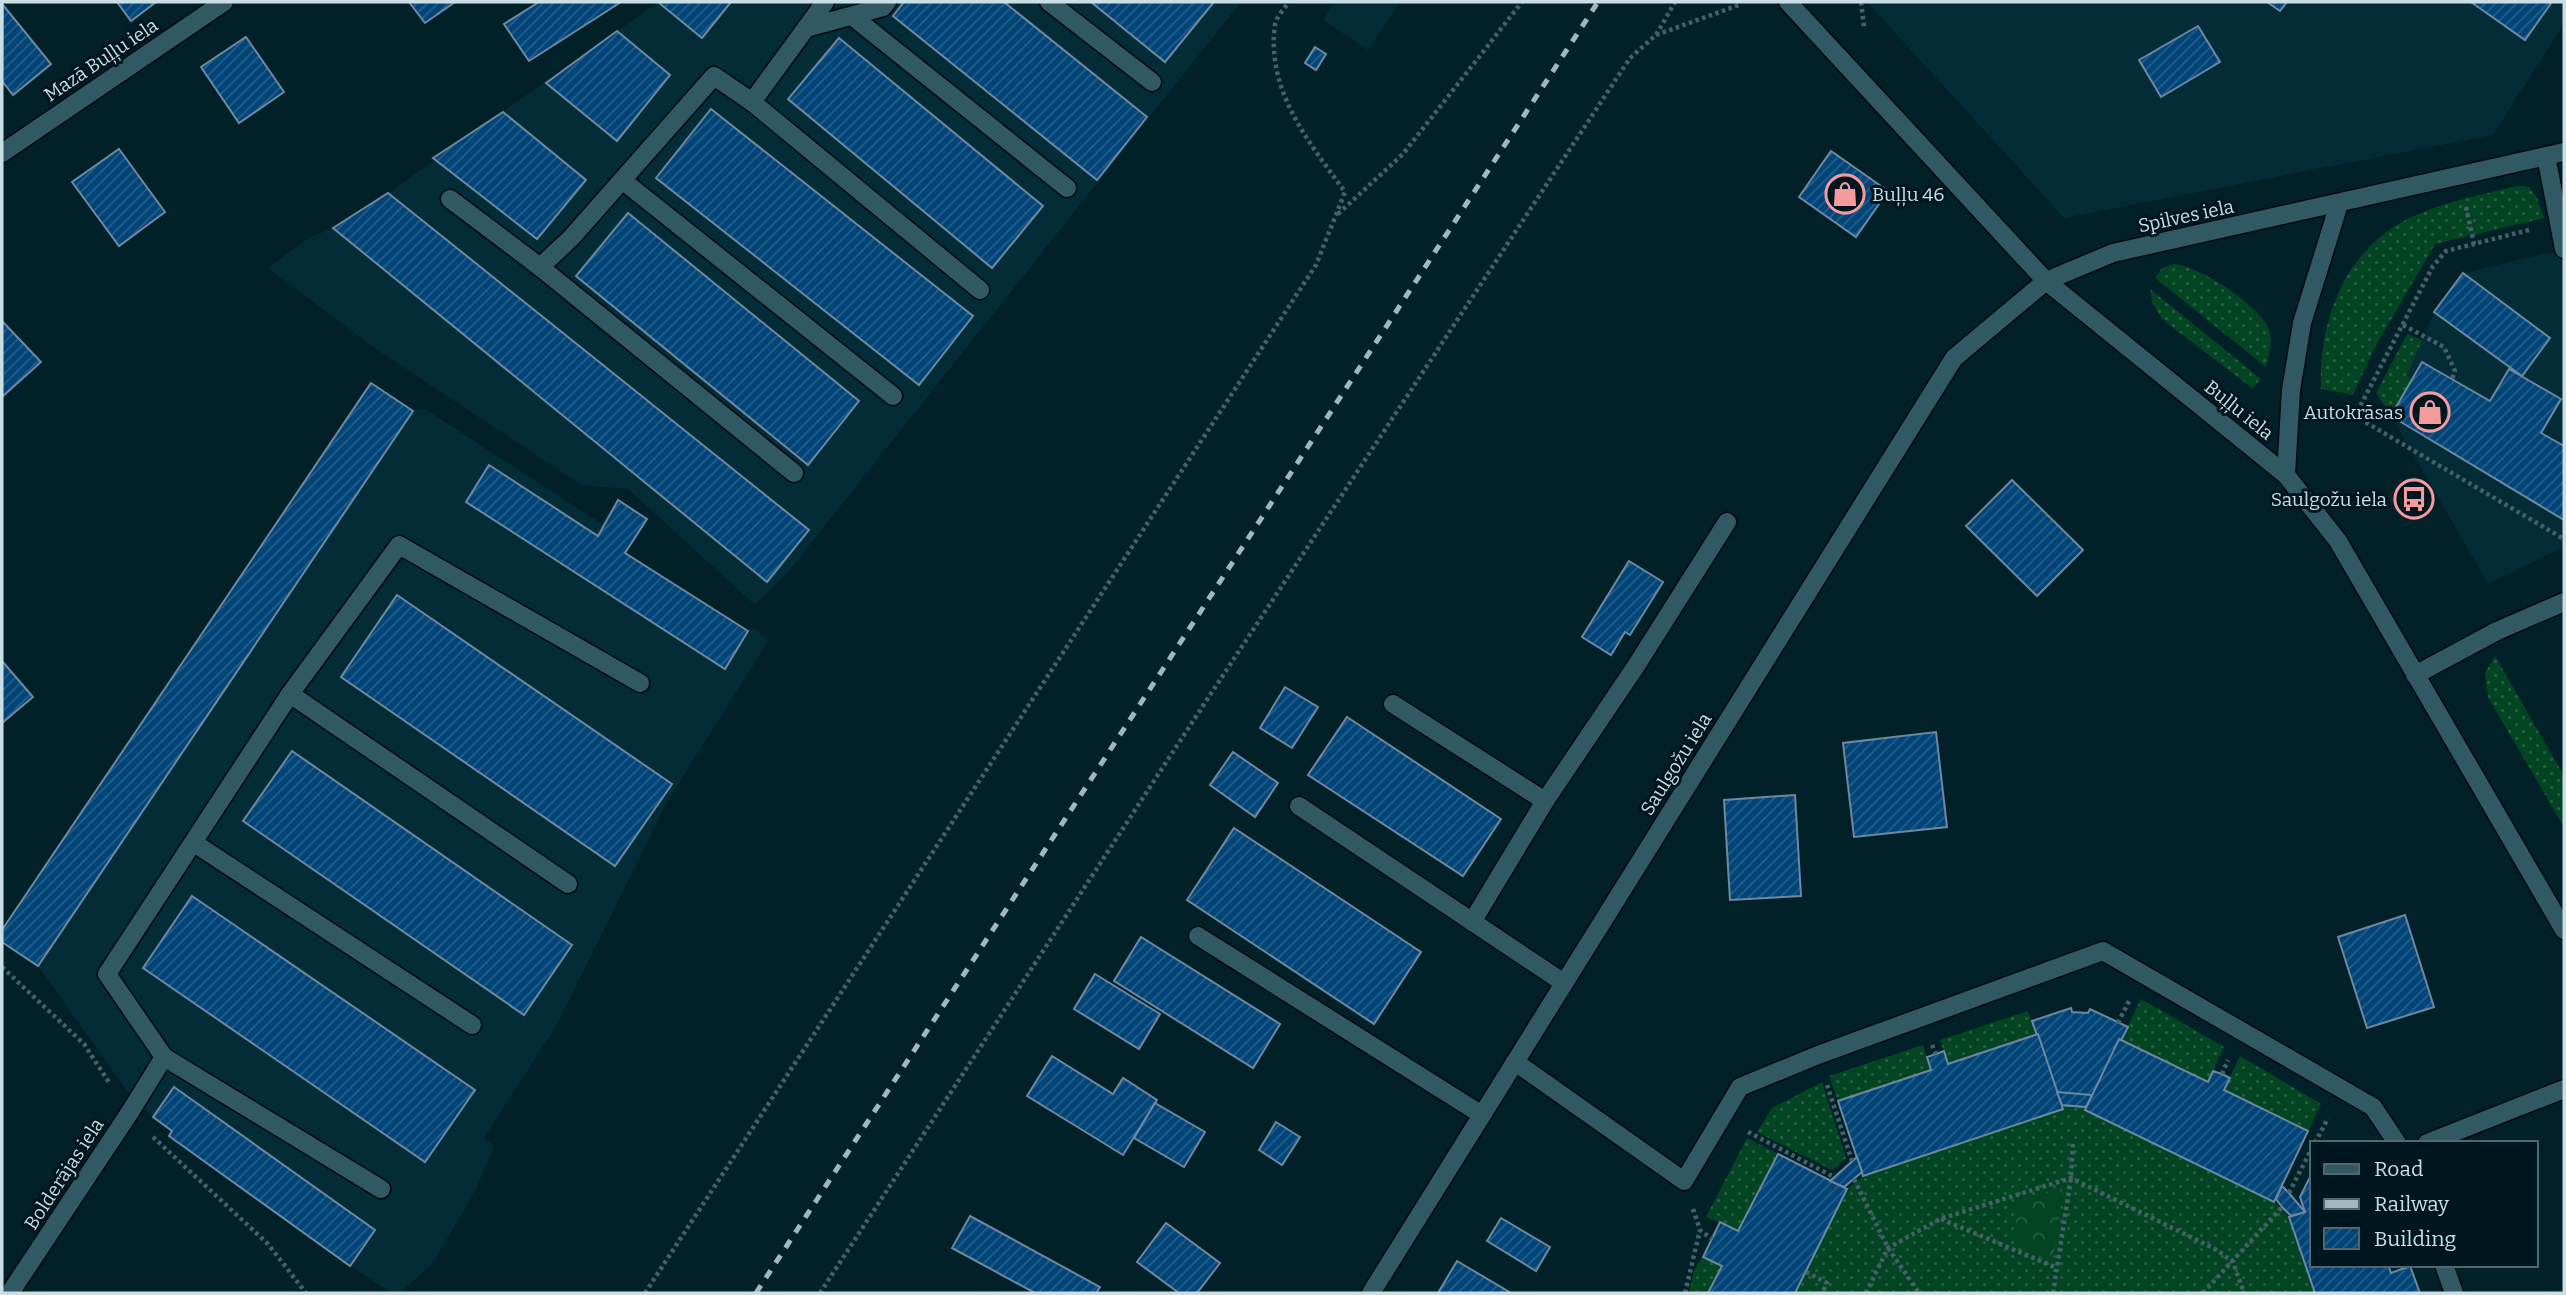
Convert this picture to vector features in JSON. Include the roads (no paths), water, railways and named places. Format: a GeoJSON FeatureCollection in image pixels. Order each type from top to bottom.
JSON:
{"type":"FeatureCollection","features":[{"type":"Feature","properties":{"kind":"street","name":"Mazā Buļļu iela"},"geometry":{"type":"LineString","coordinates":[[2,153],[224,2]]}},
{"type":"Feature","properties":{"kind":"street"},"geometry":{"type":"LineString","coordinates":[[752,102],[825,2]]}},
{"type":"Feature","properties":{"kind":"street"},"geometry":{"type":"LineString","coordinates":[[806,28],[883,7],[887,2]]}},
{"type":"Feature","properties":{"kind":"street"},"geometry":{"type":"LineString","coordinates":[[1049,2],[1152,82]]}},
{"type":"Feature","properties":{"kind":"street","name":"Buļļu iela"},"geometry":{"type":"LineString","coordinates":[[1788,2],[2046,281],[2286,475],[2338,541],[2564,930]]}},
{"type":"Feature","properties":{"kind":"street"},"geometry":{"type":"LineString","coordinates":[[852,16],[1067,188]]}},
{"type":"Feature","properties":{"kind":"street"},"geometry":{"type":"LineString","coordinates":[[540,267],[570,238],[714,76],[752,102],[980,290]]}},
{"type":"Feature","properties":{"kind":"street","name":"Spilves iela"},"geometry":{"type":"LineString","coordinates":[[2046,281],[2113,253],[2564,152]]}},
{"type":"Feature","properties":{"kind":"street"},"geometry":{"type":"LineString","coordinates":[[2546,156],[2564,249]]}},
{"type":"Feature","properties":{"kind":"street"},"geometry":{"type":"LineString","coordinates":[[622,180],[893,396]]}},
{"type":"Feature","properties":{"kind":"street"},"geometry":{"type":"LineString","coordinates":[[450,199],[540,267],[794,473]]}},
{"type":"Feature","properties":{"kind":"street"},"geometry":{"type":"LineString","coordinates":[[2286,475],[2291,390],[2302,323],[2339,204]]}},
{"type":"Feature","properties":{"kind":"street","name":"Saulgožu iela"},"geometry":{"type":"LineString","coordinates":[[1371,1293],[1954,358],[2046,281]]}},
{"type":"Feature","properties":{"kind":"street"},"geometry":{"type":"LineString","coordinates":[[1472,922],[1545,801],[1636,666],[1727,522]]}},
{"type":"Feature","properties":{"kind":"street"},"geometry":{"type":"LineString","coordinates":[[381,1189],[164,1057],[107,974],[290,694],[399,545],[640,683]]}},
{"type":"Feature","properties":{"kind":"street"},"geometry":{"type":"LineString","coordinates":[[2415,675],[2497,631],[2564,602]]}},
{"type":"Feature","properties":{"kind":"street"},"geometry":{"type":"LineString","coordinates":[[290,694],[568,884]]}},
{"type":"Feature","properties":{"kind":"street"},"geometry":{"type":"LineString","coordinates":[[1393,704],[1545,801]]}},
{"type":"Feature","properties":{"kind":"street"},"geometry":{"type":"LineString","coordinates":[[1299,806],[1564,983]]}},
{"type":"Feature","properties":{"kind":"street"},"geometry":{"type":"LineString","coordinates":[[194,843],[472,1025]]}},
{"type":"Feature","properties":{"kind":"street"},"geometry":{"type":"LineString","coordinates":[[1198,936],[1482,1115]]}},
{"type":"Feature","properties":{"kind":"street"},"geometry":{"type":"LineString","coordinates":[[1515,1062],[1684,1181],[1740,1087],[1818,1055],[2103,951],[2373,1107],[2396,1141]]}},
{"type":"Feature","properties":{"kind":"street","name":"Bolderājas iela"},"geometry":{"type":"LineString","coordinates":[[10,1293],[164,1057]]}},
{"type":"Feature","properties":{"kind":"street"},"geometry":{"type":"LineString","coordinates":[[2432,1141],[2564,1089]]}},
{"type":"Feature","properties":{"kind":"street"},"geometry":{"type":"LineString","coordinates":[[2445,1267],[2454,1293]]}},
{"type":"Feature","properties":{"kind":"railway"},"geometry":{"type":"LineString","coordinates":[[756,1293],[1598,2]]}},
{"type":"Feature","properties":{"kind":"place","name":"Buļļu 46"},"geometry":{"type":"Point","coordinates":[1845,194]}},
{"type":"Feature","properties":{"kind":"place","name":"Autokrāsas"},"geometry":{"type":"Point","coordinates":[2430,412]}},
{"type":"Feature","properties":{"kind":"place","name":"Saulgožu iela"},"geometry":{"type":"Point","coordinates":[2414,499]}}]}
